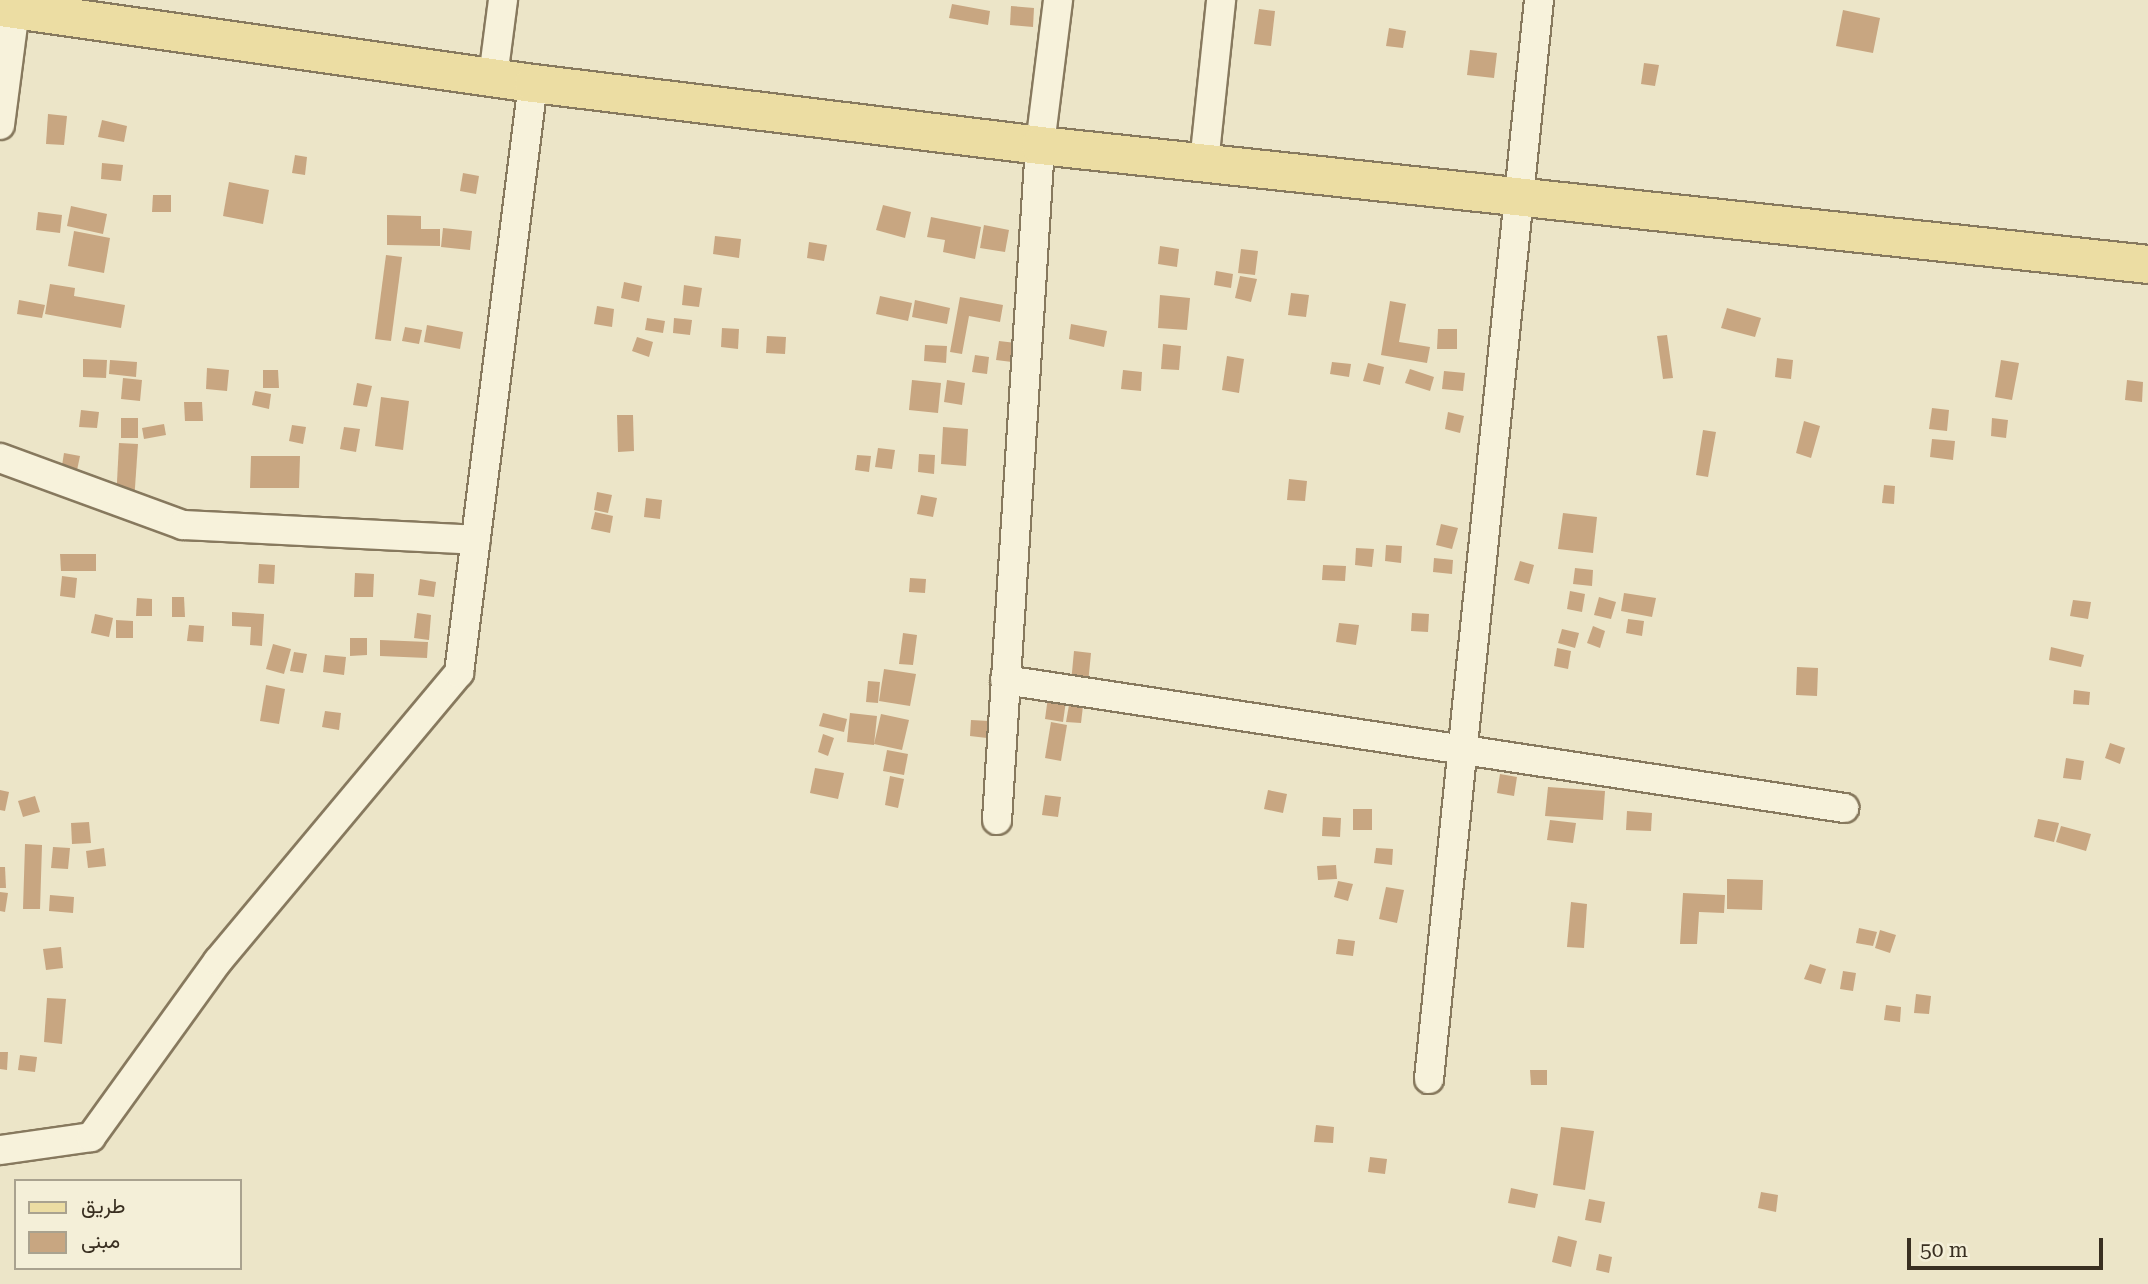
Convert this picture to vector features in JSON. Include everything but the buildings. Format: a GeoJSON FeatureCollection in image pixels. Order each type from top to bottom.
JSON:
{"type":"FeatureCollection","features":[{"type":"Feature","properties":{"kind":"main road"},"geometry":{"type":"LineString","coordinates":[[7,8],[533,83],[1040,145],[2148,264]]}},
{"type":"Feature","properties":{"kind":"street"},"geometry":{"type":"LineString","coordinates":[[493,77],[503,0]]}},
{"type":"Feature","properties":{"kind":"street"},"geometry":{"type":"LineString","coordinates":[[997,820],[1040,145],[1058,0]]}},
{"type":"Feature","properties":{"kind":"street"},"geometry":{"type":"LineString","coordinates":[[1204,163],[1220,0]]}},
{"type":"Feature","properties":{"kind":"street"},"geometry":{"type":"LineString","coordinates":[[1429,1079],[1539,0]]}},
{"type":"Feature","properties":{"kind":"street"},"geometry":{"type":"LineString","coordinates":[[0,125],[7,8]]}},
{"type":"Feature","properties":{"kind":"street"},"geometry":{"type":"LineString","coordinates":[[0,1150],[91,1137],[218,961],[459,673],[533,83]]}},
{"type":"Feature","properties":{"kind":"street"},"geometry":{"type":"LineString","coordinates":[[0,458],[183,525],[475,540]]}},
{"type":"Feature","properties":{"kind":"street"},"geometry":{"type":"LineString","coordinates":[[1006,680],[1844,808]]}}]}
